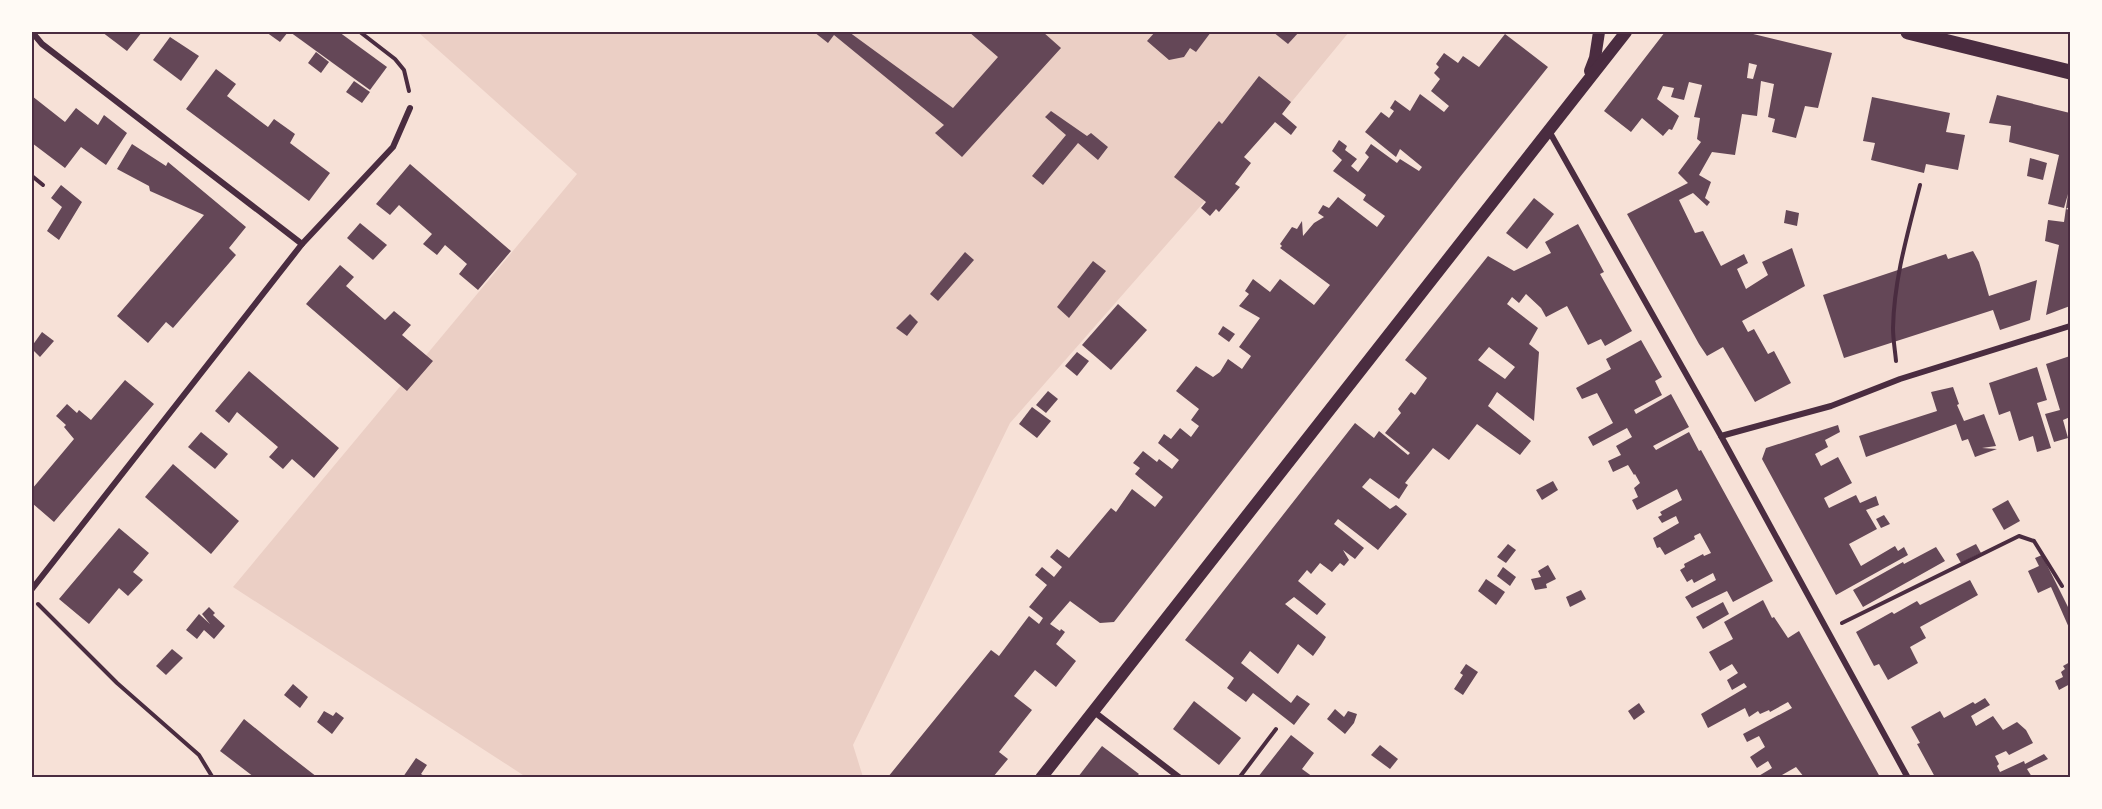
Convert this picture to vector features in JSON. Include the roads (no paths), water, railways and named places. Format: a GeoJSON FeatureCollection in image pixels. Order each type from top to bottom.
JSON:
{"type":"FeatureCollection","features":[{"type":"Feature","properties":{"kind":"main road"},"geometry":{"type":"LineString","coordinates":[[1584,84],[1595,58],[1599,32]]}},
{"type":"Feature","properties":{"kind":"main road"},"geometry":{"type":"LineString","coordinates":[[1041,777],[1626,32]]}},
{"type":"Feature","properties":{"kind":"main road"},"geometry":{"type":"LineString","coordinates":[[1908,32],[2070,72]]}},
{"type":"Feature","properties":{"kind":"street"},"geometry":{"type":"LineString","coordinates":[[32,32],[50,51],[302,244]]}},
{"type":"Feature","properties":{"kind":"street"},"geometry":{"type":"LineString","coordinates":[[32,589],[302,244],[393,147],[410,108]]}},
{"type":"Feature","properties":{"kind":"street"},"geometry":{"type":"LineString","coordinates":[[1549,130],[1721,436],[1908,777]]}},
{"type":"Feature","properties":{"kind":"street"},"geometry":{"type":"LineString","coordinates":[[1721,436],[1831,406],[1900,379],[2070,326]]}},
{"type":"Feature","properties":{"kind":"street"},"geometry":{"type":"LineString","coordinates":[[1093,711],[1180,777]]}}]}
